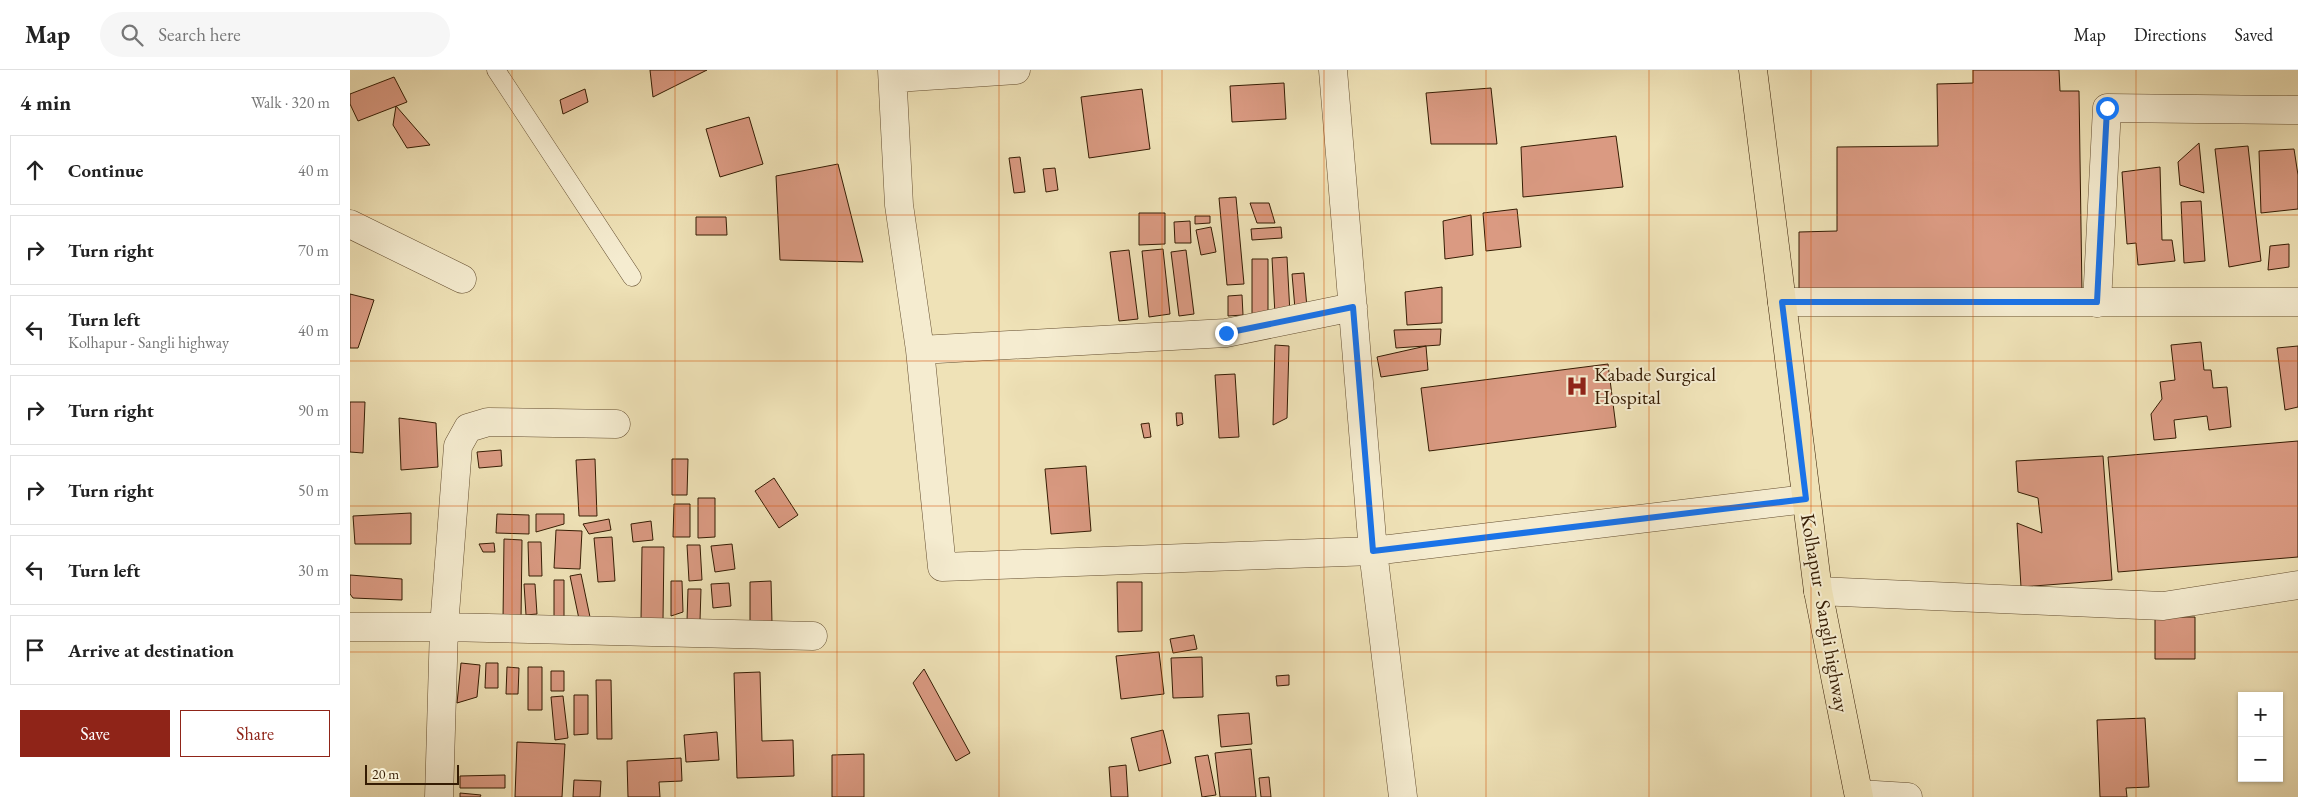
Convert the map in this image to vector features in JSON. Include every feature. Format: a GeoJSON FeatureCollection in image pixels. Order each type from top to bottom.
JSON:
{"type":"FeatureCollection","features":[{"type":"Feature","properties":{"kind":"main road","name":"Kolhapur - Sangli highway"},"geometry":{"type":"LineString","coordinates":[[1753,70],[1818,591],[1859,796]]}},
{"type":"Feature","properties":{"kind":"street"},"geometry":{"type":"LineString","coordinates":[[1016,70],[893,79],[899,205],[920,350],[942,567],[1373,551],[1806,499]]}},
{"type":"Feature","properties":{"kind":"street"},"geometry":{"type":"LineString","coordinates":[[1333,70],[1373,551],[1403,797]]}},
{"type":"Feature","properties":{"kind":"street"},"geometry":{"type":"LineString","coordinates":[[2097,302],[2107,108],[2298,110]]}},
{"type":"Feature","properties":{"kind":"street"},"geometry":{"type":"LineString","coordinates":[[350,224],[462,279]]}},
{"type":"Feature","properties":{"kind":"street"},"geometry":{"type":"LineString","coordinates":[[1782,302],[2298,302]]}},
{"type":"Feature","properties":{"kind":"street"},"geometry":{"type":"LineString","coordinates":[[920,350],[1226,333],[1353,307]]}},
{"type":"Feature","properties":{"kind":"street"},"geometry":{"type":"LineString","coordinates":[[439,797],[444,627],[458,446],[468,428],[488,422],[616,424]]}},
{"type":"Feature","properties":{"kind":"street"},"geometry":{"type":"LineString","coordinates":[[1818,591],[2163,606],[2298,585]]}},
{"type":"Feature","properties":{"kind":"street"},"geometry":{"type":"LineString","coordinates":[[350,627],[444,627],[813,636]]}},
{"type":"Feature","properties":{"kind":"street"},"geometry":{"type":"LineString","coordinates":[[1859,796],[1908,797]]}},
{"type":"Feature","properties":{"kind":"lane"},"geometry":{"type":"LineString","coordinates":[[496,70],[632,277]]}},
{"type":"Feature","properties":{"kind":"building"},"geometry":{"type":"Polygon","coordinates":[[[650,70],[707,70],[653,97],[650,70]]]}},
{"type":"Feature","properties":{"kind":"building"},"geometry":{"type":"Polygon","coordinates":[[[1973,70],[2059,70],[2060,91],[2079,91],[2082,293],[1799,296],[1799,232],[1837,231],[1837,147],[1938,146],[1937,84],[1973,83],[1973,70]]]}},
{"type":"Feature","properties":{"kind":"building"},"geometry":{"type":"Polygon","coordinates":[[[394,77],[407,102],[358,121],[350,104],[350,94],[394,77]]]}},
{"type":"Feature","properties":{"kind":"building"},"geometry":{"type":"Polygon","coordinates":[[[1284,83],[1286,119],[1232,122],[1230,86],[1284,83]]]}},
{"type":"Feature","properties":{"kind":"building"},"geometry":{"type":"Polygon","coordinates":[[[1491,88],[1497,144],[1431,144],[1426,93],[1491,88]]]}},
{"type":"Feature","properties":{"kind":"building"},"geometry":{"type":"Polygon","coordinates":[[[585,89],[588,102],[563,114],[560,100],[585,89]]]}},
{"type":"Feature","properties":{"kind":"building"},"geometry":{"type":"Polygon","coordinates":[[[1142,89],[1150,149],[1089,158],[1081,97],[1142,89]]]}},
{"type":"Feature","properties":{"kind":"building"},"geometry":{"type":"Polygon","coordinates":[[[396,106],[430,145],[407,148],[393,125],[396,106]]]}},
{"type":"Feature","properties":{"kind":"building"},"geometry":{"type":"Polygon","coordinates":[[[749,117],[763,164],[720,177],[706,129],[749,117]]]}},
{"type":"Feature","properties":{"kind":"building"},"geometry":{"type":"Polygon","coordinates":[[[1616,136],[1623,187],[1523,197],[1521,147],[1616,136]]]}},
{"type":"Feature","properties":{"kind":"building"},"geometry":{"type":"Polygon","coordinates":[[[2199,143],[2204,193],[2180,185],[2178,162],[2199,143]]]}},
{"type":"Feature","properties":{"kind":"building"},"geometry":{"type":"Polygon","coordinates":[[[2248,146],[2261,261],[2229,267],[2215,149],[2248,146]]]}},
{"type":"Feature","properties":{"kind":"building"},"geometry":{"type":"Polygon","coordinates":[[[2294,149],[2298,175],[2298,209],[2261,213],[2259,151],[2294,149]]]}},
{"type":"Feature","properties":{"kind":"building"},"geometry":{"type":"Polygon","coordinates":[[[1020,157],[1025,192],[1014,193],[1009,158],[1020,157]]]}},
{"type":"Feature","properties":{"kind":"building"},"geometry":{"type":"Polygon","coordinates":[[[838,164],[863,262],[780,260],[776,176],[838,164]]]}},
{"type":"Feature","properties":{"kind":"building"},"geometry":{"type":"Polygon","coordinates":[[[2160,167],[2162,240],[2172,240],[2175,261],[2138,265],[2136,243],[2127,244],[2122,172],[2160,167]]]}},
{"type":"Feature","properties":{"kind":"building"},"geometry":{"type":"Polygon","coordinates":[[[1055,168],[1058,190],[1046,192],[1043,169],[1055,168]]]}},
{"type":"Feature","properties":{"kind":"building"},"geometry":{"type":"Polygon","coordinates":[[[1236,197],[1244,284],[1227,285],[1219,198],[1236,197]]]}},
{"type":"Feature","properties":{"kind":"building"},"geometry":{"type":"Polygon","coordinates":[[[2201,201],[2205,261],[2184,263],[2181,202],[2201,201]]]}},
{"type":"Feature","properties":{"kind":"building"},"geometry":{"type":"Polygon","coordinates":[[[1250,203],[1269,203],[1275,223],[1257,223],[1250,203]]]}},
{"type":"Feature","properties":{"kind":"building"},"geometry":{"type":"Polygon","coordinates":[[[1517,209],[1521,247],[1486,251],[1483,213],[1517,209]]]}},
{"type":"Feature","properties":{"kind":"building"},"geometry":{"type":"Polygon","coordinates":[[[1139,213],[1165,213],[1165,244],[1139,245],[1139,213]]]}},
{"type":"Feature","properties":{"kind":"building"},"geometry":{"type":"Polygon","coordinates":[[[1471,215],[1473,255],[1445,259],[1443,221],[1471,215]]]}},
{"type":"Feature","properties":{"kind":"building"},"geometry":{"type":"Polygon","coordinates":[[[1195,216],[1210,216],[1210,223],[1195,224],[1195,216]]]}},
{"type":"Feature","properties":{"kind":"building"},"geometry":{"type":"Polygon","coordinates":[[[696,217],[726,217],[727,235],[696,235],[696,217]]]}},
{"type":"Feature","properties":{"kind":"building"},"geometry":{"type":"Polygon","coordinates":[[[1190,221],[1191,243],[1175,243],[1174,222],[1190,221]]]}},
{"type":"Feature","properties":{"kind":"building"},"geometry":{"type":"Polygon","coordinates":[[[1211,227],[1216,252],[1201,255],[1196,230],[1211,227]]]}},
{"type":"Feature","properties":{"kind":"building"},"geometry":{"type":"Polygon","coordinates":[[[1281,227],[1282,238],[1252,240],[1251,229],[1281,227]]]}},
{"type":"Feature","properties":{"kind":"building"},"geometry":{"type":"Polygon","coordinates":[[[2289,244],[2289,267],[2268,270],[2270,246],[2289,244]]]}},
{"type":"Feature","properties":{"kind":"building"},"geometry":{"type":"Polygon","coordinates":[[[1163,249],[1170,314],[1149,317],[1142,251],[1163,249]]]}},
{"type":"Feature","properties":{"kind":"building"},"geometry":{"type":"Polygon","coordinates":[[[1129,250],[1138,319],[1119,321],[1110,252],[1129,250]]]}},
{"type":"Feature","properties":{"kind":"building"},"geometry":{"type":"Polygon","coordinates":[[[1186,250],[1194,314],[1179,316],[1171,252],[1186,250]]]}},
{"type":"Feature","properties":{"kind":"building"},"geometry":{"type":"Polygon","coordinates":[[[1287,257],[1290,314],[1275,315],[1272,258],[1287,257]]]}},
{"type":"Feature","properties":{"kind":"building"},"geometry":{"type":"Polygon","coordinates":[[[1252,259],[1268,259],[1268,315],[1252,315],[1252,259]]]}},
{"type":"Feature","properties":{"kind":"building"},"geometry":{"type":"Polygon","coordinates":[[[1304,273],[1307,308],[1295,309],[1292,274],[1304,273]]]}},
{"type":"Feature","properties":{"kind":"building"},"geometry":{"type":"Polygon","coordinates":[[[1442,287],[1442,323],[1407,325],[1405,292],[1442,287]]]}},
{"type":"Feature","properties":{"kind":"building"},"geometry":{"type":"Polygon","coordinates":[[[350,294],[374,300],[358,348],[350,348],[350,294]]]}},
{"type":"Feature","properties":{"kind":"building"},"geometry":{"type":"Polygon","coordinates":[[[1242,295],[1243,315],[1228,316],[1228,296],[1242,295]]]}},
{"type":"Feature","properties":{"kind":"building"},"geometry":{"type":"Polygon","coordinates":[[[1441,329],[1440,345],[1396,348],[1394,330],[1441,329]]]}},
{"type":"Feature","properties":{"kind":"building"},"geometry":{"type":"Polygon","coordinates":[[[2201,342],[2204,370],[2211,370],[2213,388],[2227,387],[2231,427],[2209,430],[2207,416],[2174,420],[2176,438],[2154,440],[2151,414],[2162,399],[2160,382],[2175,380],[2171,345],[2201,342]]]}},
{"type":"Feature","properties":{"kind":"building"},"geometry":{"type":"Polygon","coordinates":[[[1275,345],[1289,346],[1287,418],[1273,425],[1275,345]]]}},
{"type":"Feature","properties":{"kind":"building"},"geometry":{"type":"Polygon","coordinates":[[[1426,346],[1428,370],[1381,377],[1377,357],[1426,346]]]}},
{"type":"Feature","properties":{"kind":"building"},"geometry":{"type":"Polygon","coordinates":[[[2298,346],[2298,407],[2285,410],[2277,348],[2298,346]]]}},
{"type":"Feature","properties":{"kind":"building"},"geometry":{"type":"Polygon","coordinates":[[[1608,364],[1616,427],[1429,451],[1421,388],[1608,364]]]}},
{"type":"Feature","properties":{"kind":"building"},"geometry":{"type":"Polygon","coordinates":[[[1235,374],[1239,437],[1219,438],[1215,375],[1235,374]]]}},
{"type":"Feature","properties":{"kind":"building"},"geometry":{"type":"Polygon","coordinates":[[[350,402],[365,402],[363,453],[350,452],[350,402]]]}},
{"type":"Feature","properties":{"kind":"building"},"geometry":{"type":"Polygon","coordinates":[[[1176,413],[1182,413],[1183,424],[1177,426],[1176,413]]]}},
{"type":"Feature","properties":{"kind":"building"},"geometry":{"type":"Polygon","coordinates":[[[399,418],[436,423],[438,467],[401,470],[399,418]]]}},
{"type":"Feature","properties":{"kind":"building"},"geometry":{"type":"Polygon","coordinates":[[[1149,423],[1151,437],[1144,438],[1141,424],[1149,423]]]}},
{"type":"Feature","properties":{"kind":"building"},"geometry":{"type":"Polygon","coordinates":[[[2298,441],[2298,557],[2118,572],[2108,457],[2298,441]]]}},
{"type":"Feature","properties":{"kind":"building"},"geometry":{"type":"Polygon","coordinates":[[[501,450],[502,466],[479,468],[477,452],[501,450]]]}},
{"type":"Feature","properties":{"kind":"building"},"geometry":{"type":"Polygon","coordinates":[[[2103,456],[2112,580],[2021,587],[2017,523],[2042,533],[2038,498],[2018,492],[2016,461],[2103,456]]]}},
{"type":"Feature","properties":{"kind":"building"},"geometry":{"type":"Polygon","coordinates":[[[595,459],[597,516],[579,516],[576,460],[595,459]]]}},
{"type":"Feature","properties":{"kind":"building"},"geometry":{"type":"Polygon","coordinates":[[[672,459],[688,459],[687,495],[672,495],[672,459]]]}},
{"type":"Feature","properties":{"kind":"building"},"geometry":{"type":"Polygon","coordinates":[[[1086,466],[1091,531],[1051,534],[1045,469],[1086,466]]]}},
{"type":"Feature","properties":{"kind":"building"},"geometry":{"type":"Polygon","coordinates":[[[774,478],[798,515],[779,528],[755,491],[774,478]]]}},
{"type":"Feature","properties":{"kind":"building"},"geometry":{"type":"Polygon","coordinates":[[[698,498],[715,498],[715,537],[698,538],[698,498]]]}},
{"type":"Feature","properties":{"kind":"building"},"geometry":{"type":"Polygon","coordinates":[[[674,504],[690,504],[690,537],[673,537],[674,504]]]}},
{"type":"Feature","properties":{"kind":"building"},"geometry":{"type":"Polygon","coordinates":[[[411,513],[411,544],[355,544],[353,516],[411,513]]]}},
{"type":"Feature","properties":{"kind":"building"},"geometry":{"type":"Polygon","coordinates":[[[497,514],[529,515],[529,534],[496,533],[497,514]]]}},
{"type":"Feature","properties":{"kind":"building"},"geometry":{"type":"Polygon","coordinates":[[[536,514],[564,514],[564,524],[536,532],[536,514]]]}},
{"type":"Feature","properties":{"kind":"building"},"geometry":{"type":"Polygon","coordinates":[[[609,519],[611,530],[589,534],[583,524],[609,519]]]}},
{"type":"Feature","properties":{"kind":"building"},"geometry":{"type":"Polygon","coordinates":[[[651,521],[653,540],[633,542],[631,524],[651,521]]]}},
{"type":"Feature","properties":{"kind":"building"},"geometry":{"type":"Polygon","coordinates":[[[556,530],[582,531],[580,569],[554,568],[556,530]]]}},
{"type":"Feature","properties":{"kind":"building"},"geometry":{"type":"Polygon","coordinates":[[[612,537],[615,581],[598,582],[594,538],[612,537]]]}},
{"type":"Feature","properties":{"kind":"building"},"geometry":{"type":"Polygon","coordinates":[[[504,539],[522,540],[521,621],[503,620],[504,539]]]}},
{"type":"Feature","properties":{"kind":"building"},"geometry":{"type":"Polygon","coordinates":[[[528,542],[541,542],[542,576],[529,576],[528,542]]]}},
{"type":"Feature","properties":{"kind":"building"},"geometry":{"type":"Polygon","coordinates":[[[494,543],[495,552],[483,552],[479,544],[494,543]]]}},
{"type":"Feature","properties":{"kind":"building"},"geometry":{"type":"Polygon","coordinates":[[[732,544],[735,569],[715,572],[711,546],[732,544]]]}},
{"type":"Feature","properties":{"kind":"building"},"geometry":{"type":"Polygon","coordinates":[[[687,545],[700,545],[702,580],[689,581],[687,545]]]}},
{"type":"Feature","properties":{"kind":"building"},"geometry":{"type":"Polygon","coordinates":[[[642,547],[664,547],[663,620],[641,620],[642,547]]]}},
{"type":"Feature","properties":{"kind":"building"},"geometry":{"type":"Polygon","coordinates":[[[581,574],[590,617],[579,619],[570,576],[581,574]]]}},
{"type":"Feature","properties":{"kind":"building"},"geometry":{"type":"Polygon","coordinates":[[[350,575],[402,579],[402,600],[353,598],[350,594],[350,575]]]}},
{"type":"Feature","properties":{"kind":"building"},"geometry":{"type":"Polygon","coordinates":[[[554,580],[564,580],[564,616],[554,623],[554,580]]]}},
{"type":"Feature","properties":{"kind":"building"},"geometry":{"type":"Polygon","coordinates":[[[671,581],[682,581],[683,612],[671,616],[671,581]]]}},
{"type":"Feature","properties":{"kind":"building"},"geometry":{"type":"Polygon","coordinates":[[[771,581],[772,623],[750,623],[750,582],[771,581]]]}},
{"type":"Feature","properties":{"kind":"building"},"geometry":{"type":"Polygon","coordinates":[[[1117,582],[1142,582],[1142,631],[1118,632],[1117,582]]]}},
{"type":"Feature","properties":{"kind":"building"},"geometry":{"type":"Polygon","coordinates":[[[729,583],[731,606],[713,608],[711,584],[729,583]]]}},
{"type":"Feature","properties":{"kind":"building"},"geometry":{"type":"Polygon","coordinates":[[[524,584],[535,584],[537,614],[526,615],[524,584]]]}},
{"type":"Feature","properties":{"kind":"building"},"geometry":{"type":"Polygon","coordinates":[[[688,589],[701,589],[700,621],[687,621],[688,589]]]}},
{"type":"Feature","properties":{"kind":"building"},"geometry":{"type":"Polygon","coordinates":[[[2155,617],[2195,617],[2195,659],[2155,659],[2155,617]]]}},
{"type":"Feature","properties":{"kind":"building"},"geometry":{"type":"Polygon","coordinates":[[[1194,635],[1197,649],[1173,653],[1170,639],[1194,635]]]}},
{"type":"Feature","properties":{"kind":"building"},"geometry":{"type":"Polygon","coordinates":[[[1159,652],[1164,694],[1121,699],[1116,656],[1159,652]]]}},
{"type":"Feature","properties":{"kind":"building"},"geometry":{"type":"Polygon","coordinates":[[[1202,657],[1203,697],[1173,698],[1171,658],[1202,657]]]}},
{"type":"Feature","properties":{"kind":"building"},"geometry":{"type":"Polygon","coordinates":[[[461,663],[480,665],[477,697],[457,703],[461,663]]]}},
{"type":"Feature","properties":{"kind":"building"},"geometry":{"type":"Polygon","coordinates":[[[486,663],[498,663],[498,688],[485,688],[486,663]]]}},
{"type":"Feature","properties":{"kind":"building"},"geometry":{"type":"Polygon","coordinates":[[[507,667],[519,668],[518,694],[506,694],[507,667]]]}},
{"type":"Feature","properties":{"kind":"building"},"geometry":{"type":"Polygon","coordinates":[[[528,667],[542,667],[542,710],[528,710],[528,667]]]}},
{"type":"Feature","properties":{"kind":"building"},"geometry":{"type":"Polygon","coordinates":[[[924,669],[970,753],[956,761],[913,683],[924,669]]]}},
{"type":"Feature","properties":{"kind":"building"},"geometry":{"type":"Polygon","coordinates":[[[551,671],[564,671],[564,691],[551,691],[551,671]]]}},
{"type":"Feature","properties":{"kind":"building"},"geometry":{"type":"Polygon","coordinates":[[[760,672],[762,741],[793,740],[794,776],[737,778],[734,673],[760,672]]]}},
{"type":"Feature","properties":{"kind":"building"},"geometry":{"type":"Polygon","coordinates":[[[1289,675],[1289,685],[1277,686],[1276,676],[1289,675]]]}},
{"type":"Feature","properties":{"kind":"building"},"geometry":{"type":"Polygon","coordinates":[[[596,680],[611,680],[612,739],[597,739],[596,680]]]}},
{"type":"Feature","properties":{"kind":"building"},"geometry":{"type":"Polygon","coordinates":[[[574,695],[588,695],[588,734],[574,735],[574,695]]]}},
{"type":"Feature","properties":{"kind":"building"},"geometry":{"type":"Polygon","coordinates":[[[563,696],[568,738],[555,740],[551,697],[563,696]]]}},
{"type":"Feature","properties":{"kind":"building"},"geometry":{"type":"Polygon","coordinates":[[[1249,713],[1252,744],[1221,747],[1218,715],[1249,713]]]}},
{"type":"Feature","properties":{"kind":"building"},"geometry":{"type":"Polygon","coordinates":[[[2145,718],[2149,787],[2126,788],[2127,797],[2100,797],[2097,720],[2145,718]]]}},
{"type":"Feature","properties":{"kind":"building"},"geometry":{"type":"Polygon","coordinates":[[[1163,730],[1171,763],[1139,771],[1131,738],[1163,730]]]}},
{"type":"Feature","properties":{"kind":"building"},"geometry":{"type":"Polygon","coordinates":[[[717,732],[719,760],[686,762],[684,735],[717,732]]]}},
{"type":"Feature","properties":{"kind":"building"},"geometry":{"type":"Polygon","coordinates":[[[517,742],[565,744],[562,797],[515,797],[517,742]]]}},
{"type":"Feature","properties":{"kind":"building"},"geometry":{"type":"Polygon","coordinates":[[[1251,749],[1256,797],[1220,797],[1215,753],[1251,749]]]}},
{"type":"Feature","properties":{"kind":"building"},"geometry":{"type":"Polygon","coordinates":[[[864,754],[864,797],[832,797],[832,755],[864,754]]]}},
{"type":"Feature","properties":{"kind":"building"},"geometry":{"type":"Polygon","coordinates":[[[1208,755],[1216,795],[1202,797],[1195,757],[1208,755]]]}},
{"type":"Feature","properties":{"kind":"building"},"geometry":{"type":"Polygon","coordinates":[[[681,758],[682,781],[659,782],[660,797],[628,797],[627,761],[681,758]]]}},
{"type":"Feature","properties":{"kind":"building"},"geometry":{"type":"Polygon","coordinates":[[[1126,765],[1128,797],[1111,797],[1109,767],[1126,765]]]}},
{"type":"Feature","properties":{"kind":"building"},"geometry":{"type":"Polygon","coordinates":[[[505,775],[505,788],[460,788],[460,776],[505,775]]]}},
{"type":"Feature","properties":{"kind":"building"},"geometry":{"type":"Polygon","coordinates":[[[1269,777],[1271,797],[1261,797],[1259,778],[1269,777]]]}},
{"type":"Feature","properties":{"kind":"building"},"geometry":{"type":"Polygon","coordinates":[[[574,780],[601,781],[600,797],[573,797],[574,780]]]}},
{"type":"Feature","properties":{"kind":"building"},"geometry":{"type":"Polygon","coordinates":[[[460,793],[481,795],[480,797],[460,797],[460,793]]]}},
{"type":"Feature","properties":{"kind":"place","name":"Kabade Surgical Hospital"},"geometry":{"type":"Point","coordinates":[1577,386]}},
{"type":"Feature","properties":{"kind":"route"},"geometry":{"type":"LineString","coordinates":[[1226,333],[1353,307],[1373,551],[1806,499],[1782,302],[2097,302],[2107,108]]}}]}
